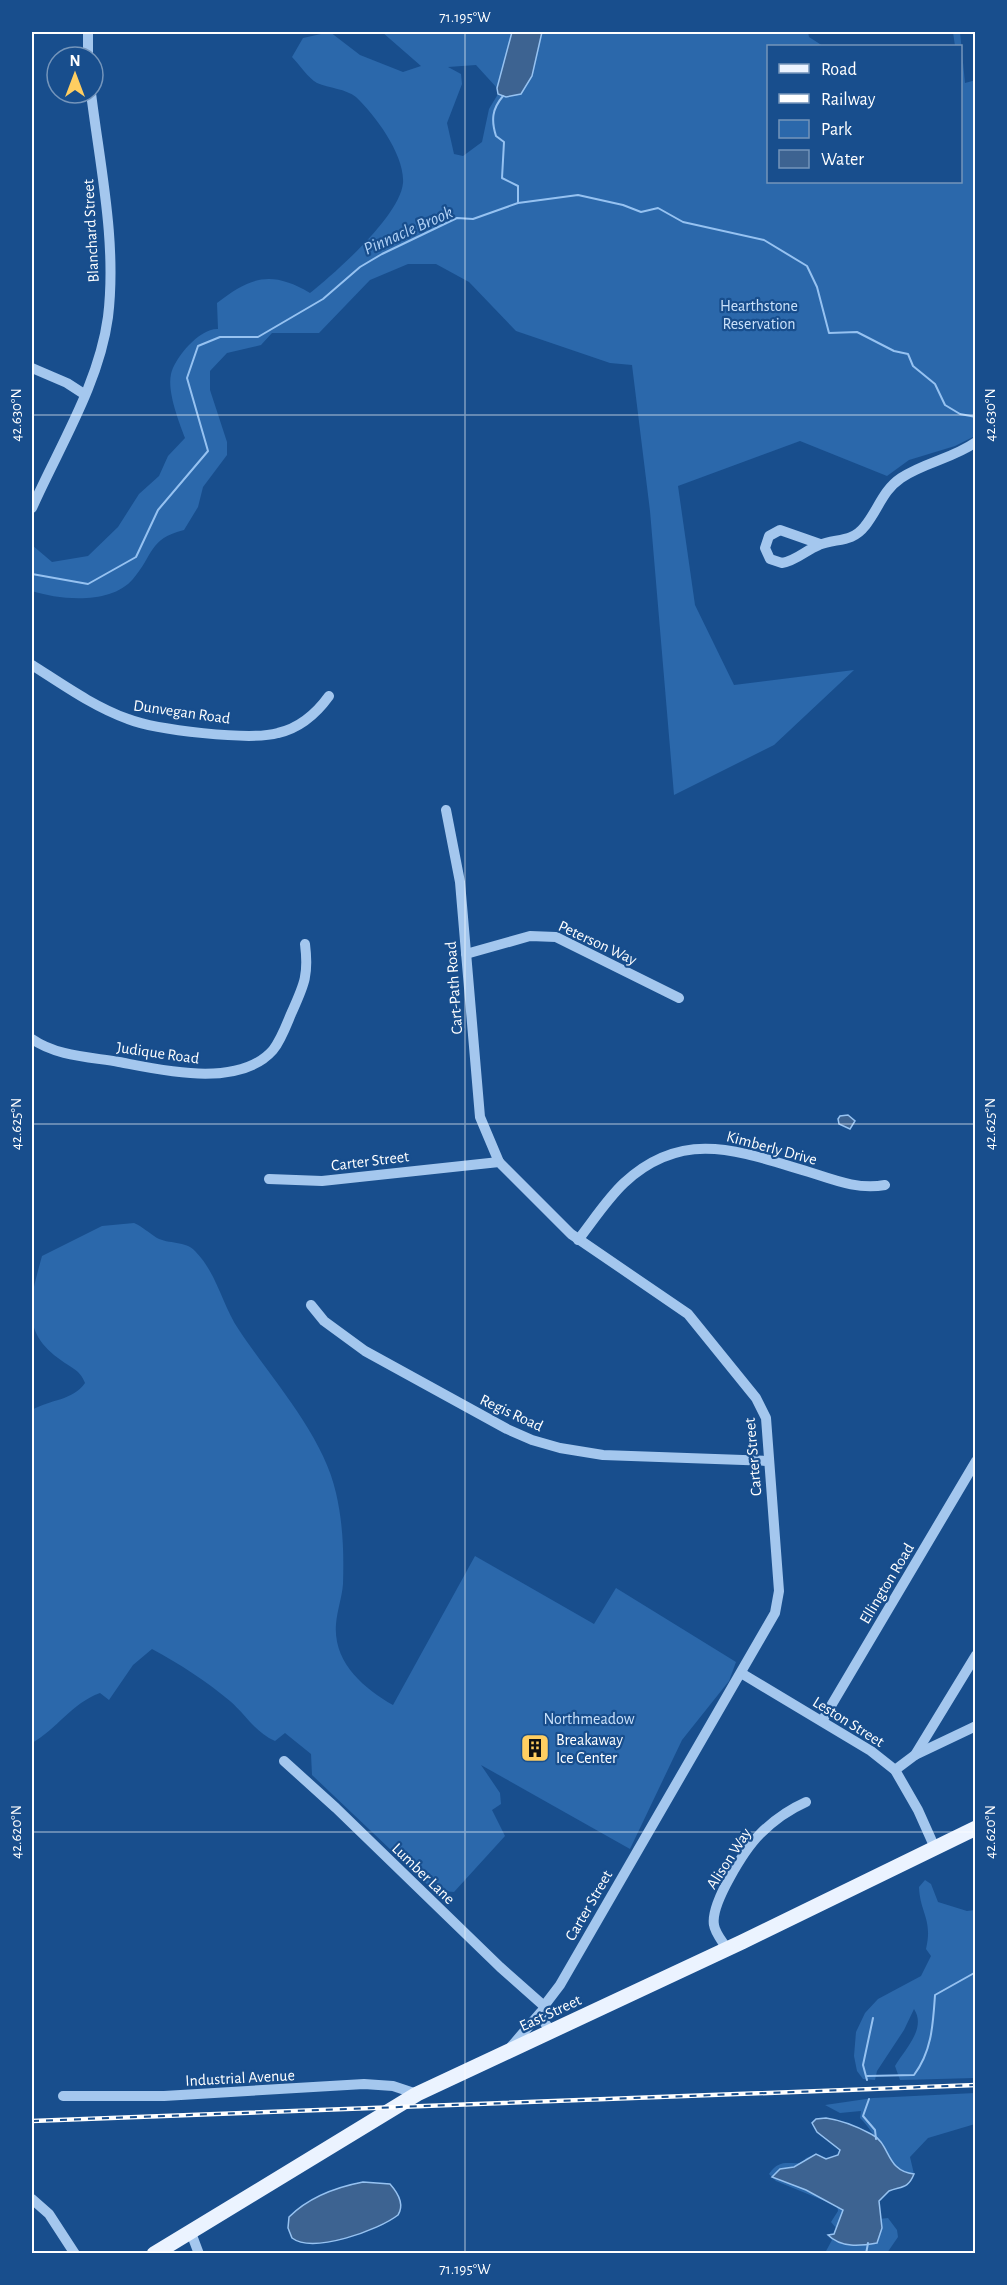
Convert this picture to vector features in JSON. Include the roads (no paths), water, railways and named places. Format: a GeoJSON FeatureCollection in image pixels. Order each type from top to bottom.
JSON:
{"type":"FeatureCollection","features":[{"type":"Feature","properties":{"kind":"main road","name":"East Street"},"geometry":{"type":"LineString","coordinates":[[154,2253],[417,2094],[727,1949],[975,1828]]}},
{"type":"Feature","properties":{"kind":"street","name":"Blanchard Street"},"geometry":{"type":"LineString","coordinates":[[32,508],[94,370],[108,317],[110,247],[92,105]]}},
{"type":"Feature","properties":{"kind":"street"},"geometry":{"type":"LineString","coordinates":[[32,368],[67,383],[84,394]]}},
{"type":"Feature","properties":{"kind":"street"},"geometry":{"type":"LineString","coordinates":[[820,544],[780,530],[769,536],[765,548],[770,559],[782,563],[820,544],[840,542],[856,535],[867,523],[887,490],[898,480],[924,466],[956,456],[975,442]]}},
{"type":"Feature","properties":{"kind":"street","name":"Dunvegan Road"},"geometry":{"type":"LineString","coordinates":[[32,665],[126,719],[202,731],[253,735],[277,734],[311,717],[329,696]]}},
{"type":"Feature","properties":{"kind":"street","name":"Cart-Path Road"},"geometry":{"type":"LineString","coordinates":[[446,810],[460,882],[480,1117],[499,1162]]}},
{"type":"Feature","properties":{"kind":"street","name":"Peterson Way"},"geometry":{"type":"LineString","coordinates":[[466,954],[530,936],[549,936],[679,998]]}},
{"type":"Feature","properties":{"kind":"street","name":"Judique Road"},"geometry":{"type":"LineString","coordinates":[[32,1039],[43,1047],[62,1053],[178,1074],[211,1074],[252,1064],[273,1050],[284,1032],[306,978],[305,944]]}},
{"type":"Feature","properties":{"kind":"street","name":"Kimberly Drive"},"geometry":{"type":"LineString","coordinates":[[578,1240],[624,1183],[662,1156],[685,1149],[734,1150],[855,1186],[885,1185]]}},
{"type":"Feature","properties":{"kind":"street","name":"Carter Street"},"geometry":{"type":"LineString","coordinates":[[268,1179],[322,1181],[499,1162],[578,1240],[688,1314],[762,1406],[766,1418],[779,1599],[775,1613],[560,1985],[504,2054]]}},
{"type":"Feature","properties":{"kind":"street","name":"Regis Road"},"geometry":{"type":"LineString","coordinates":[[311,1305],[324,1321],[365,1351],[532,1440],[579,1453],[768,1461]]}},
{"type":"Feature","properties":{"kind":"street","name":"Ellington Road"},"geometry":{"type":"LineString","coordinates":[[822,1721],[975,1461]]}},
{"type":"Feature","properties":{"kind":"street"},"geometry":{"type":"LineString","coordinates":[[915,1755],[975,1655]]}},
{"type":"Feature","properties":{"kind":"street","name":"Leston Street"},"geometry":{"type":"LineString","coordinates":[[741,1672],[871,1751],[895,1770],[918,1810],[935,1848]]}},
{"type":"Feature","properties":{"kind":"street"},"geometry":{"type":"LineString","coordinates":[[895,1770],[915,1755],[975,1726]]}},
{"type":"Feature","properties":{"kind":"street","name":"Lumber Lane"},"geometry":{"type":"LineString","coordinates":[[284,1761],[336,1808],[542,2009]]}},
{"type":"Feature","properties":{"kind":"street","name":"Alison Way"},"geometry":{"type":"LineString","coordinates":[[727,1949],[714,1925],[716,1906],[721,1894],[754,1840],[789,1809],[806,1802]]}},
{"type":"Feature","properties":{"kind":"street"},"geometry":{"type":"LineString","coordinates":[[542,2009],[541,2018],[551,2031]]}},
{"type":"Feature","properties":{"kind":"street","name":"Industrial Avenue"},"geometry":{"type":"LineString","coordinates":[[63,2096],[164,2096],[364,2084],[393,2086],[417,2094]]}},
{"type":"Feature","properties":{"kind":"street"},"geometry":{"type":"LineString","coordinates":[[32,2199],[50,2214],[75,2253]]}},
{"type":"Feature","properties":{"kind":"street"},"geometry":{"type":"LineString","coordinates":[[190,2230],[199,2253]]}},
{"type":"Feature","properties":{"kind":"water"},"geometry":{"type":"Polygon","coordinates":[[[512,32],[542,32],[532,76],[521,94],[506,97],[498,94],[497,88],[512,32]]]}},
{"type":"Feature","properties":{"kind":"water"},"geometry":{"type":"Polygon","coordinates":[[[848,1115],[855,1121],[850,1129],[839,1124],[838,1119],[840,1116],[848,1115]]]}},
{"type":"Feature","properties":{"kind":"water"},"geometry":{"type":"Polygon","coordinates":[[[826,2118],[849,2124],[871,2134],[882,2144],[898,2168],[914,2174],[907,2185],[889,2191],[879,2201],[882,2228],[877,2243],[851,2245],[833,2239],[828,2235],[834,2234],[843,2210],[806,2190],[772,2177],[780,2169],[794,2167],[816,2154],[826,2159],[838,2155],[840,2150],[817,2132],[812,2123],[816,2119],[826,2118]]]}},
{"type":"Feature","properties":{"kind":"water"},"geometry":{"type":"Polygon","coordinates":[[[363,2182],[390,2184],[401,2203],[398,2215],[362,2233],[330,2242],[302,2242],[292,2238],[288,2228],[289,2217],[297,2210],[323,2194],[363,2182]]]}},
{"type":"Feature","properties":{"kind":"waterway"},"geometry":{"type":"LineString","coordinates":[[503,96],[493,115],[493,125],[496,136],[504,142],[502,178],[518,186],[518,203]]}},
{"type":"Feature","properties":{"kind":"waterway","name":"Pinnacle Brook"},"geometry":{"type":"LineString","coordinates":[[32,574],[88,584],[136,557],[158,510],[208,451],[187,378],[198,346],[220,337],[258,337],[323,299],[360,267],[382,254],[457,218],[473,219],[518,203],[578,195],[623,205],[641,212],[658,208],[683,222],[764,240],[807,266],[817,287],[829,333],[857,332],[894,351],[908,354],[913,366],[935,384],[945,405],[960,414],[976,417]]}},
{"type":"Feature","properties":{"kind":"waterway"},"geometry":{"type":"LineString","coordinates":[[867,2076],[914,2075],[928,2047],[935,1995],[976,1972]]}},
{"type":"Feature","properties":{"kind":"waterway"},"geometry":{"type":"LineString","coordinates":[[867,2080],[863,2065],[873,2018]]}},
{"type":"Feature","properties":{"kind":"waterway"},"geometry":{"type":"LineString","coordinates":[[869,2099],[863,2116],[875,2130],[876,2139]]}},
{"type":"Feature","properties":{"kind":"waterway"},"geometry":{"type":"LineString","coordinates":[[866,2254],[868,2243]]}},
{"type":"Feature","properties":{"kind":"railway"},"geometry":{"type":"LineString","coordinates":[[32,2121],[976,2085]]}},
{"type":"Feature","properties":{"kind":"place","name":"Breakaway Ice Center"},"geometry":{"type":"Point","coordinates":[535,1748]}},
{"type":"Feature","properties":{"kind":"park label","name":"Hearthstone Reservation"},"geometry":{"type":"Point","coordinates":[759,314]}},
{"type":"Feature","properties":{"kind":"park label","name":"Northmeadow"},"geometry":{"type":"Point","coordinates":[589,1718]}}]}
